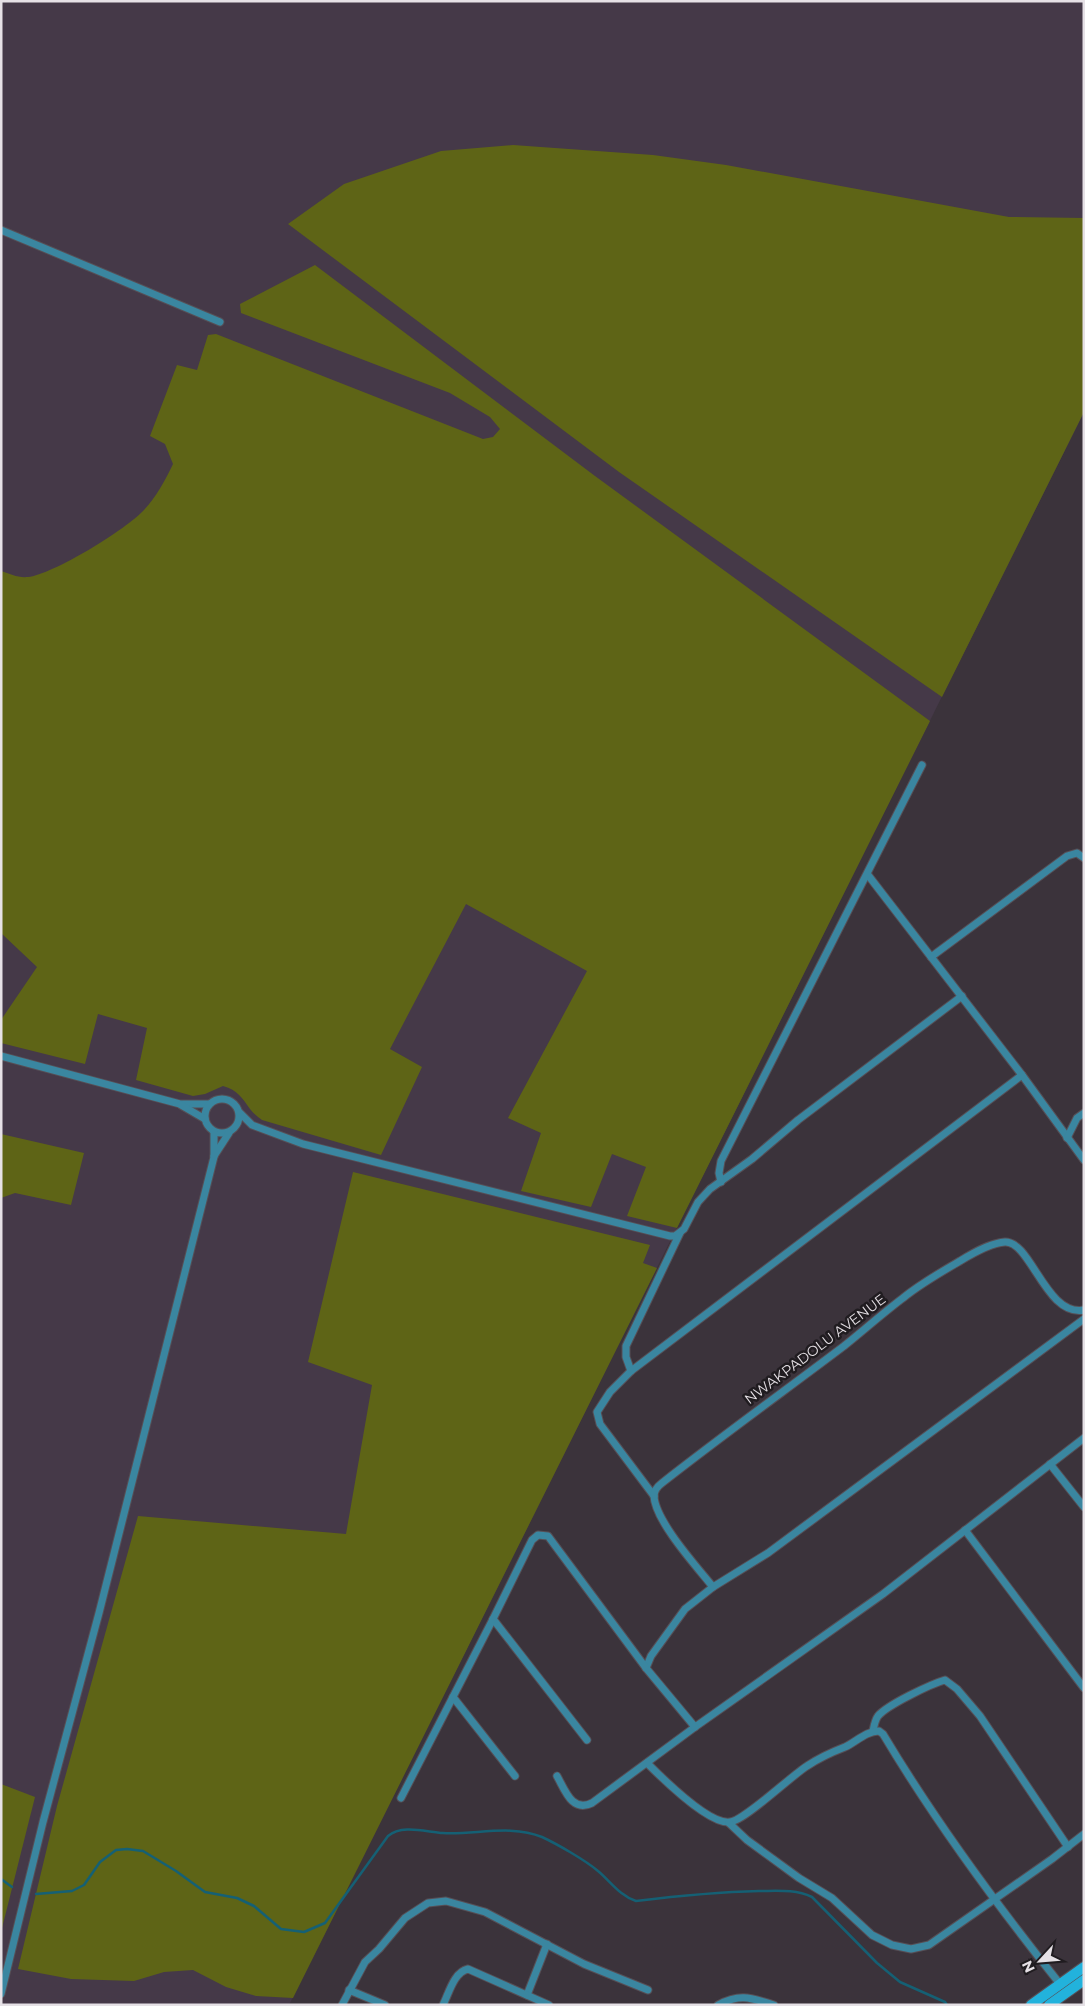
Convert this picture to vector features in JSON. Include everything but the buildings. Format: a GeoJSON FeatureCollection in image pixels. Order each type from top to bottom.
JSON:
{"type":"FeatureCollection","features":[{"type":"Feature","properties":{"kind":"street"},"geometry":{"type":"LineString","coordinates":[[1,230],[220,322]]}},
{"type":"Feature","properties":{"kind":"street"},"geometry":{"type":"LineString","coordinates":[[721,1182],[719,1173],[722,1161],[922,766]]}},
{"type":"Feature","properties":{"kind":"street"},"geometry":{"type":"LineString","coordinates":[[931,957],[1067,856],[1077,853],[1084,858]]}},
{"type":"Feature","properties":{"kind":"street"},"geometry":{"type":"LineString","coordinates":[[868,875],[1022,1075],[1084,1160]]}},
{"type":"Feature","properties":{"kind":"street"},"geometry":{"type":"LineString","coordinates":[[631,1371],[626,1357],[626,1346],[680,1233],[698,1202],[798,1120],[962,996]]}},
{"type":"Feature","properties":{"kind":"street"},"geometry":{"type":"LineString","coordinates":[[1,1056],[180,1104],[209,1104]]}},
{"type":"Feature","properties":{"kind":"street"},"geometry":{"type":"LineString","coordinates":[[713,1588],[666,1526],[654,1496],[600,1424],[597,1412],[610,1392],[631,1371],[1022,1075]]}},
{"type":"Feature","properties":{"kind":"street"},"geometry":{"type":"LineString","coordinates":[[252,1125],[221,1134],[214,1132],[208,1126],[205,1119],[205,1111],[209,1104],[223,1098],[231,1101],[252,1125],[304,1144],[661,1234],[675,1236],[680,1233]]}},
{"type":"Feature","properties":{"kind":"street"},"geometry":{"type":"LineString","coordinates":[[180,1104],[205,1119]]}},
{"type":"Feature","properties":{"kind":"street"},"geometry":{"type":"LineString","coordinates":[[1067,1138],[1077,1118],[1084,1112]]}},
{"type":"Feature","properties":{"kind":"street"},"geometry":{"type":"LineString","coordinates":[[214,1157],[239,1121],[240,1113]]}},
{"type":"Feature","properties":{"kind":"street"},"geometry":{"type":"LineString","coordinates":[[1,1994],[43,1822],[99,1614],[214,1157],[214,1132]]}},
{"type":"Feature","properties":{"kind":"street","name":"NWAKPADOLU AVENUE"},"geometry":{"type":"LineString","coordinates":[[654,1496],[655,1490],[662,1483],[846,1344],[904,1297],[976,1251],[1007,1242],[1014,1244],[1063,1306],[1075,1312],[1084,1310]]}},
{"type":"Feature","properties":{"kind":"street"},"geometry":{"type":"LineString","coordinates":[[646,1668],[651,1656],[685,1610],[713,1588],[768,1553],[1084,1319]]}},
{"type":"Feature","properties":{"kind":"street"},"geometry":{"type":"LineString","coordinates":[[557,1776],[572,1801],[580,1806],[586,1806],[883,1594],[1084,1438]]}},
{"type":"Feature","properties":{"kind":"street"},"geometry":{"type":"LineString","coordinates":[[1050,1464],[1084,1507]]}},
{"type":"Feature","properties":{"kind":"street"},"geometry":{"type":"LineString","coordinates":[[965,1530],[1084,1688]]}},
{"type":"Feature","properties":{"kind":"street"},"geometry":{"type":"LineString","coordinates":[[401,1798],[532,1540],[538,1535],[548,1536],[646,1668],[695,1727]]}},
{"type":"Feature","properties":{"kind":"street"},"geometry":{"type":"LineString","coordinates":[[493,1619],[587,1740]]}},
{"type":"Feature","properties":{"kind":"street"},"geometry":{"type":"LineString","coordinates":[[873,1731],[878,1716],[886,1709],[924,1688],[945,1680],[957,1689],[980,1716],[1068,1847]]}},
{"type":"Feature","properties":{"kind":"street"},"geometry":{"type":"LineString","coordinates":[[453,1697],[515,1776]]}},
{"type":"Feature","properties":{"kind":"street"},"geometry":{"type":"LineString","coordinates":[[729,1823],[746,1813],[806,1766],[853,1744],[873,1731],[879,1731],[883,1734],[930,1807],[1060,1984]]}},
{"type":"Feature","properties":{"kind":"street"},"geometry":{"type":"LineString","coordinates":[[647,1763],[668,1785],[704,1812],[718,1820],[729,1823],[747,1840],[784,1867],[832,1898],[872,1935],[892,1945],[911,1949],[929,1945],[996,1899],[1084,1834]]}},
{"type":"Feature","properties":{"kind":"street"},"geometry":{"type":"LineString","coordinates":[[342,2005],[365,1962],[379,1949],[405,1918],[428,1903],[446,1901],[485,1912],[584,1964],[648,1990]]}},
{"type":"Feature","properties":{"kind":"street"},"geometry":{"type":"LineString","coordinates":[[527,1995],[548,1944]]}},
{"type":"Feature","properties":{"kind":"street"},"geometry":{"type":"LineString","coordinates":[[1031,2005],[1084,1967]]}},
{"type":"Feature","properties":{"kind":"street"},"geometry":{"type":"LineString","coordinates":[[443,2005],[457,1976],[462,1970],[468,1969],[549,2005]]}},
{"type":"Feature","properties":{"kind":"street"},"geometry":{"type":"LineString","coordinates":[[1049,2005],[1084,1980]]}},
{"type":"Feature","properties":{"kind":"street"},"geometry":{"type":"LineString","coordinates":[[349,1990],[385,2005]]}},
{"type":"Feature","properties":{"kind":"street"},"geometry":{"type":"LineString","coordinates":[[718,2005],[739,1997],[749,1997],[774,2005]]}},
{"type":"Feature","properties":{"kind":"shaded area"},"geometry":{"type":"Polygon","coordinates":[[[1,1],[1084,1],[1084,412],[289,2005],[1,2005],[1,1]]]}},
{"type":"Feature","properties":{"kind":"green space"},"geometry":{"type":"Polygon","coordinates":[[[513,145],[653,155],[726,165],[1009,217],[1084,218],[1084,412],[942,697],[619,472],[288,224],[344,184],[441,151],[513,145]]]}},
{"type":"Feature","properties":{"kind":"green space"},"geometry":{"type":"Polygon","coordinates":[[[315,265],[595,476],[930,721],[677,1228],[627,1216],[646,1167],[612,1154],[591,1207],[521,1191],[541,1133],[508,1118],[587,971],[466,904],[390,1049],[422,1067],[381,1155],[262,1120],[236,1092],[223,1086],[205,1094],[193,1096],[136,1080],[147,1028],[98,1014],[85,1064],[1,1043],[1,1020],[37,967],[1,933],[1,571],[28,577],[54,568],[89,550],[122,528],[144,510],[167,477],[173,464],[165,444],[150,436],[177,365],[197,370],[208,335],[216,334],[483,439],[493,437],[500,429],[490,417],[450,393],[241,313],[240,304],[315,265]]]}},
{"type":"Feature","properties":{"kind":"green space"},"geometry":{"type":"Polygon","coordinates":[[[1,1134],[84,1153],[71,1205],[15,1193],[1,1198],[1,1134]]]}},
{"type":"Feature","properties":{"kind":"green space"},"geometry":{"type":"Polygon","coordinates":[[[353,1172],[650,1245],[643,1263],[657,1268],[293,1998],[256,1996],[226,1987],[193,1970],[164,1972],[134,1981],[71,1979],[18,1969],[57,1806],[138,1516],[346,1534],[372,1385],[308,1362],[353,1172]]]}},
{"type":"Feature","properties":{"kind":"green space"},"geometry":{"type":"Polygon","coordinates":[[[1,1784],[35,1797],[1,1932],[1,1784]]]}},
{"type":"Feature","properties":{"kind":"waterway"},"geometry":{"type":"LineString","coordinates":[[36,1894],[72,1891],[84,1885],[100,1862],[116,1850],[143,1851],[176,1871],[205,1892],[237,1898],[254,1906],[281,1929],[304,1932],[325,1923],[388,1836],[394,1832],[400,1830],[422,1830],[443,1833],[518,1831],[542,1837],[571,1852],[598,1871],[625,1896],[636,1901],[728,1892],[779,1891],[806,1894],[812,1897],[877,1963],[900,1982],[945,2002],[947,2005]]}},
{"type":"Feature","properties":{"kind":"waterway"},"geometry":{"type":"LineString","coordinates":[[1,1879],[12,1887]]}}]}
